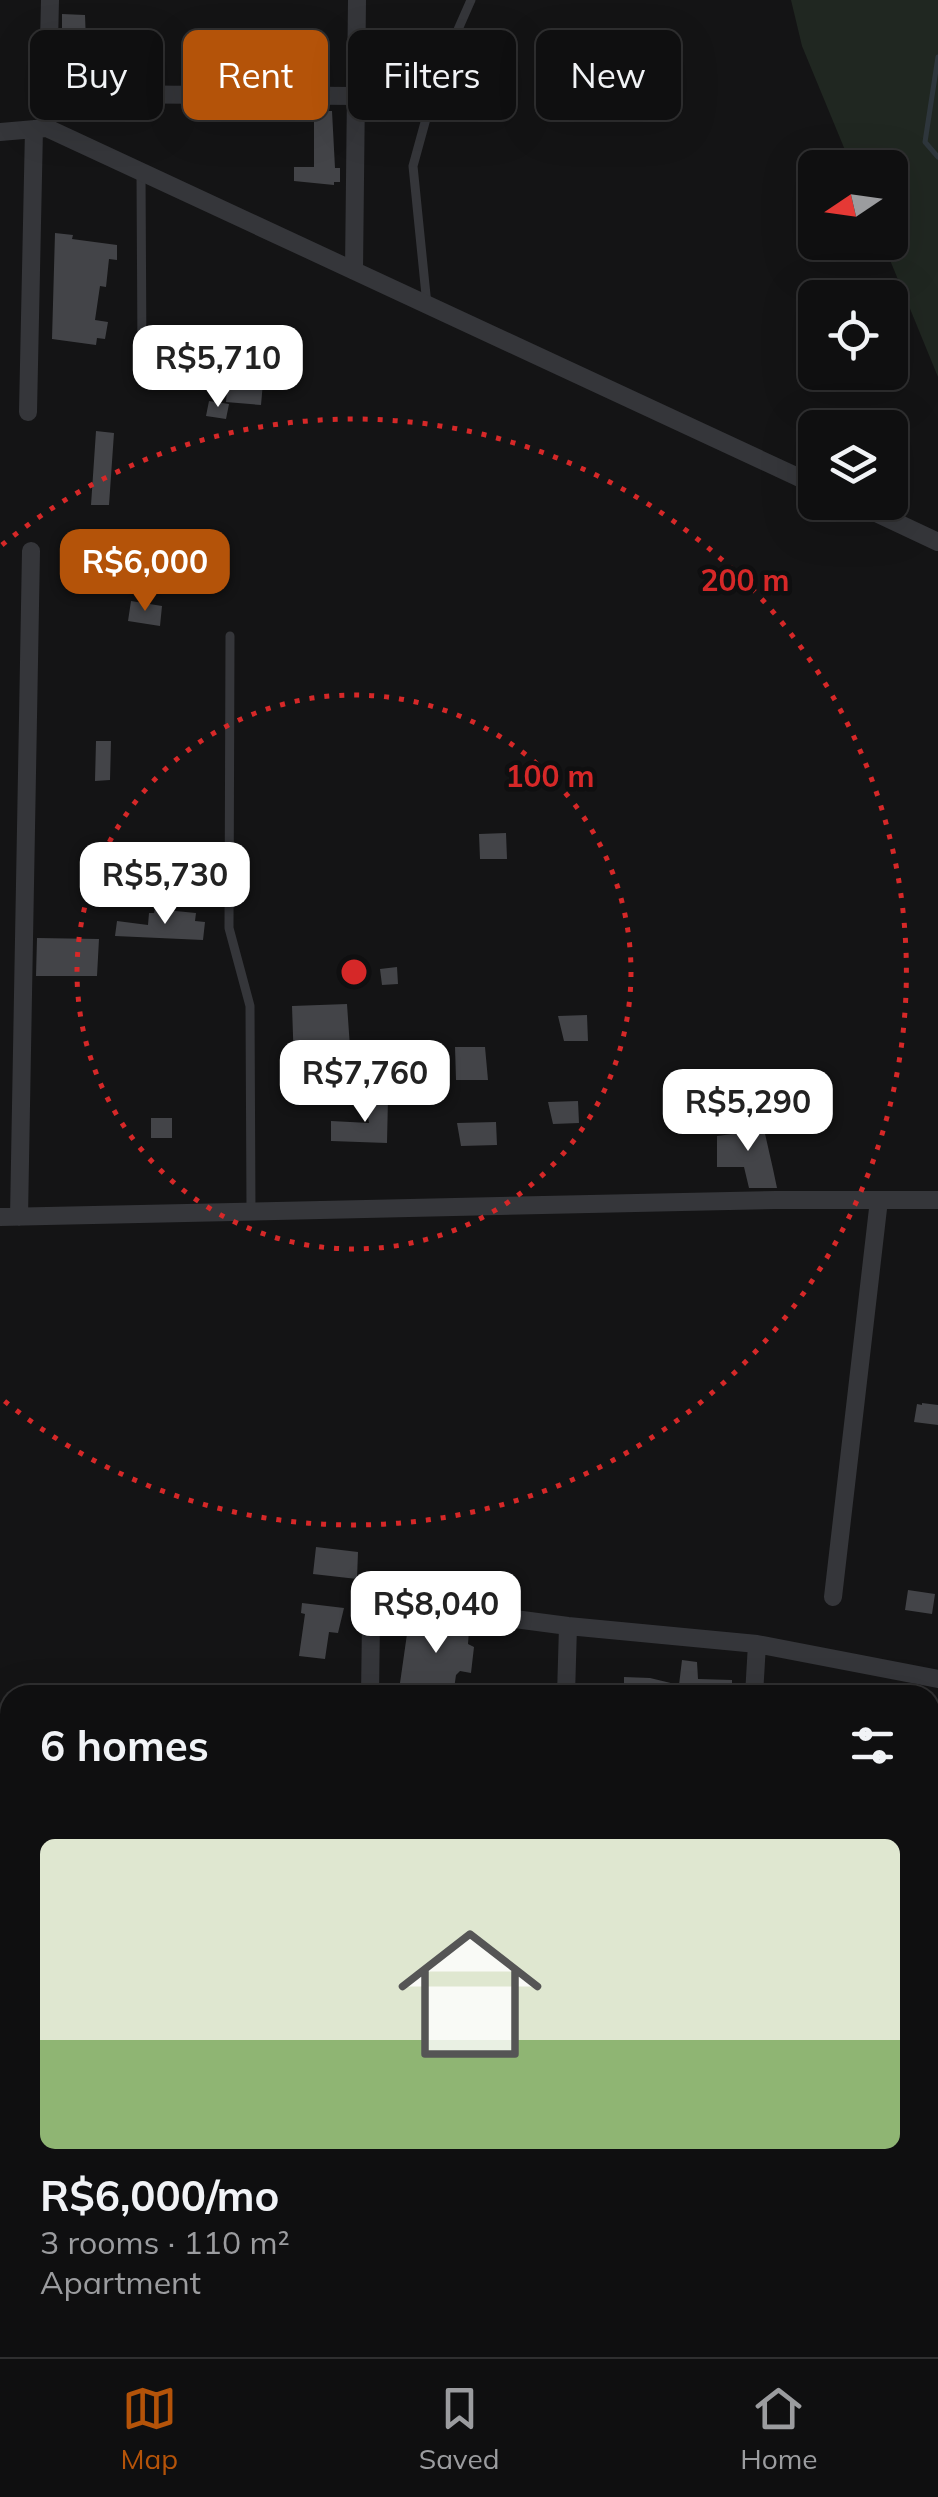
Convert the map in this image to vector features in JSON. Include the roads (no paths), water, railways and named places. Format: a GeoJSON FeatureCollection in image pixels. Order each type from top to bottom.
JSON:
{"type":"FeatureCollection","features":[{"type":"Feature","properties":{"kind":"street"},"geometry":{"type":"LineString","coordinates":[[28,412],[50,0]]}},
{"type":"Feature","properties":{"kind":"street"},"geometry":{"type":"LineString","coordinates":[[357,0],[357,30]]}},
{"type":"Feature","properties":{"kind":"street"},"geometry":{"type":"LineString","coordinates":[[163,95],[348,96]]}},
{"type":"Feature","properties":{"kind":"street"},"geometry":{"type":"LineString","coordinates":[[354,271],[356,120]]}},
{"type":"Feature","properties":{"kind":"street"},"geometry":{"type":"LineString","coordinates":[[0,132],[41,129],[141,172],[798,477]]}},
{"type":"Feature","properties":{"kind":"street"},"geometry":{"type":"LineString","coordinates":[[891,520],[938,542]]}},
{"type":"Feature","properties":{"kind":"street"},"geometry":{"type":"LineString","coordinates":[[31,551],[9,1217],[938,1200]]}},
{"type":"Feature","properties":{"kind":"street"},"geometry":{"type":"LineString","coordinates":[[833,1597],[879,1200]]}},
{"type":"Feature","properties":{"kind":"street"},"geometry":{"type":"LineString","coordinates":[[370,1685],[371,1620],[379,1607],[393,1604],[757,1644],[938,1679]]}},
{"type":"Feature","properties":{"kind":"street"},"geometry":{"type":"LineString","coordinates":[[566,1685],[568,1626]]}},
{"type":"Feature","properties":{"kind":"street"},"geometry":{"type":"LineString","coordinates":[[755,1685],[757,1644]]}},
{"type":"Feature","properties":{"kind":"lane"},"geometry":{"type":"LineString","coordinates":[[427,305],[412,166],[438,75],[471,0]]}},
{"type":"Feature","properties":{"kind":"lane"},"geometry":{"type":"LineString","coordinates":[[141,172],[142,358],[148,370],[158,377],[216,383]]}},
{"type":"Feature","properties":{"kind":"lane"},"geometry":{"type":"LineString","coordinates":[[230,636],[228,928],[250,1006],[251,1211]]}},
{"type":"Feature","properties":{"kind":"waterway"},"geometry":{"type":"LineString","coordinates":[[938,57],[925,142],[938,157]]}}]}
